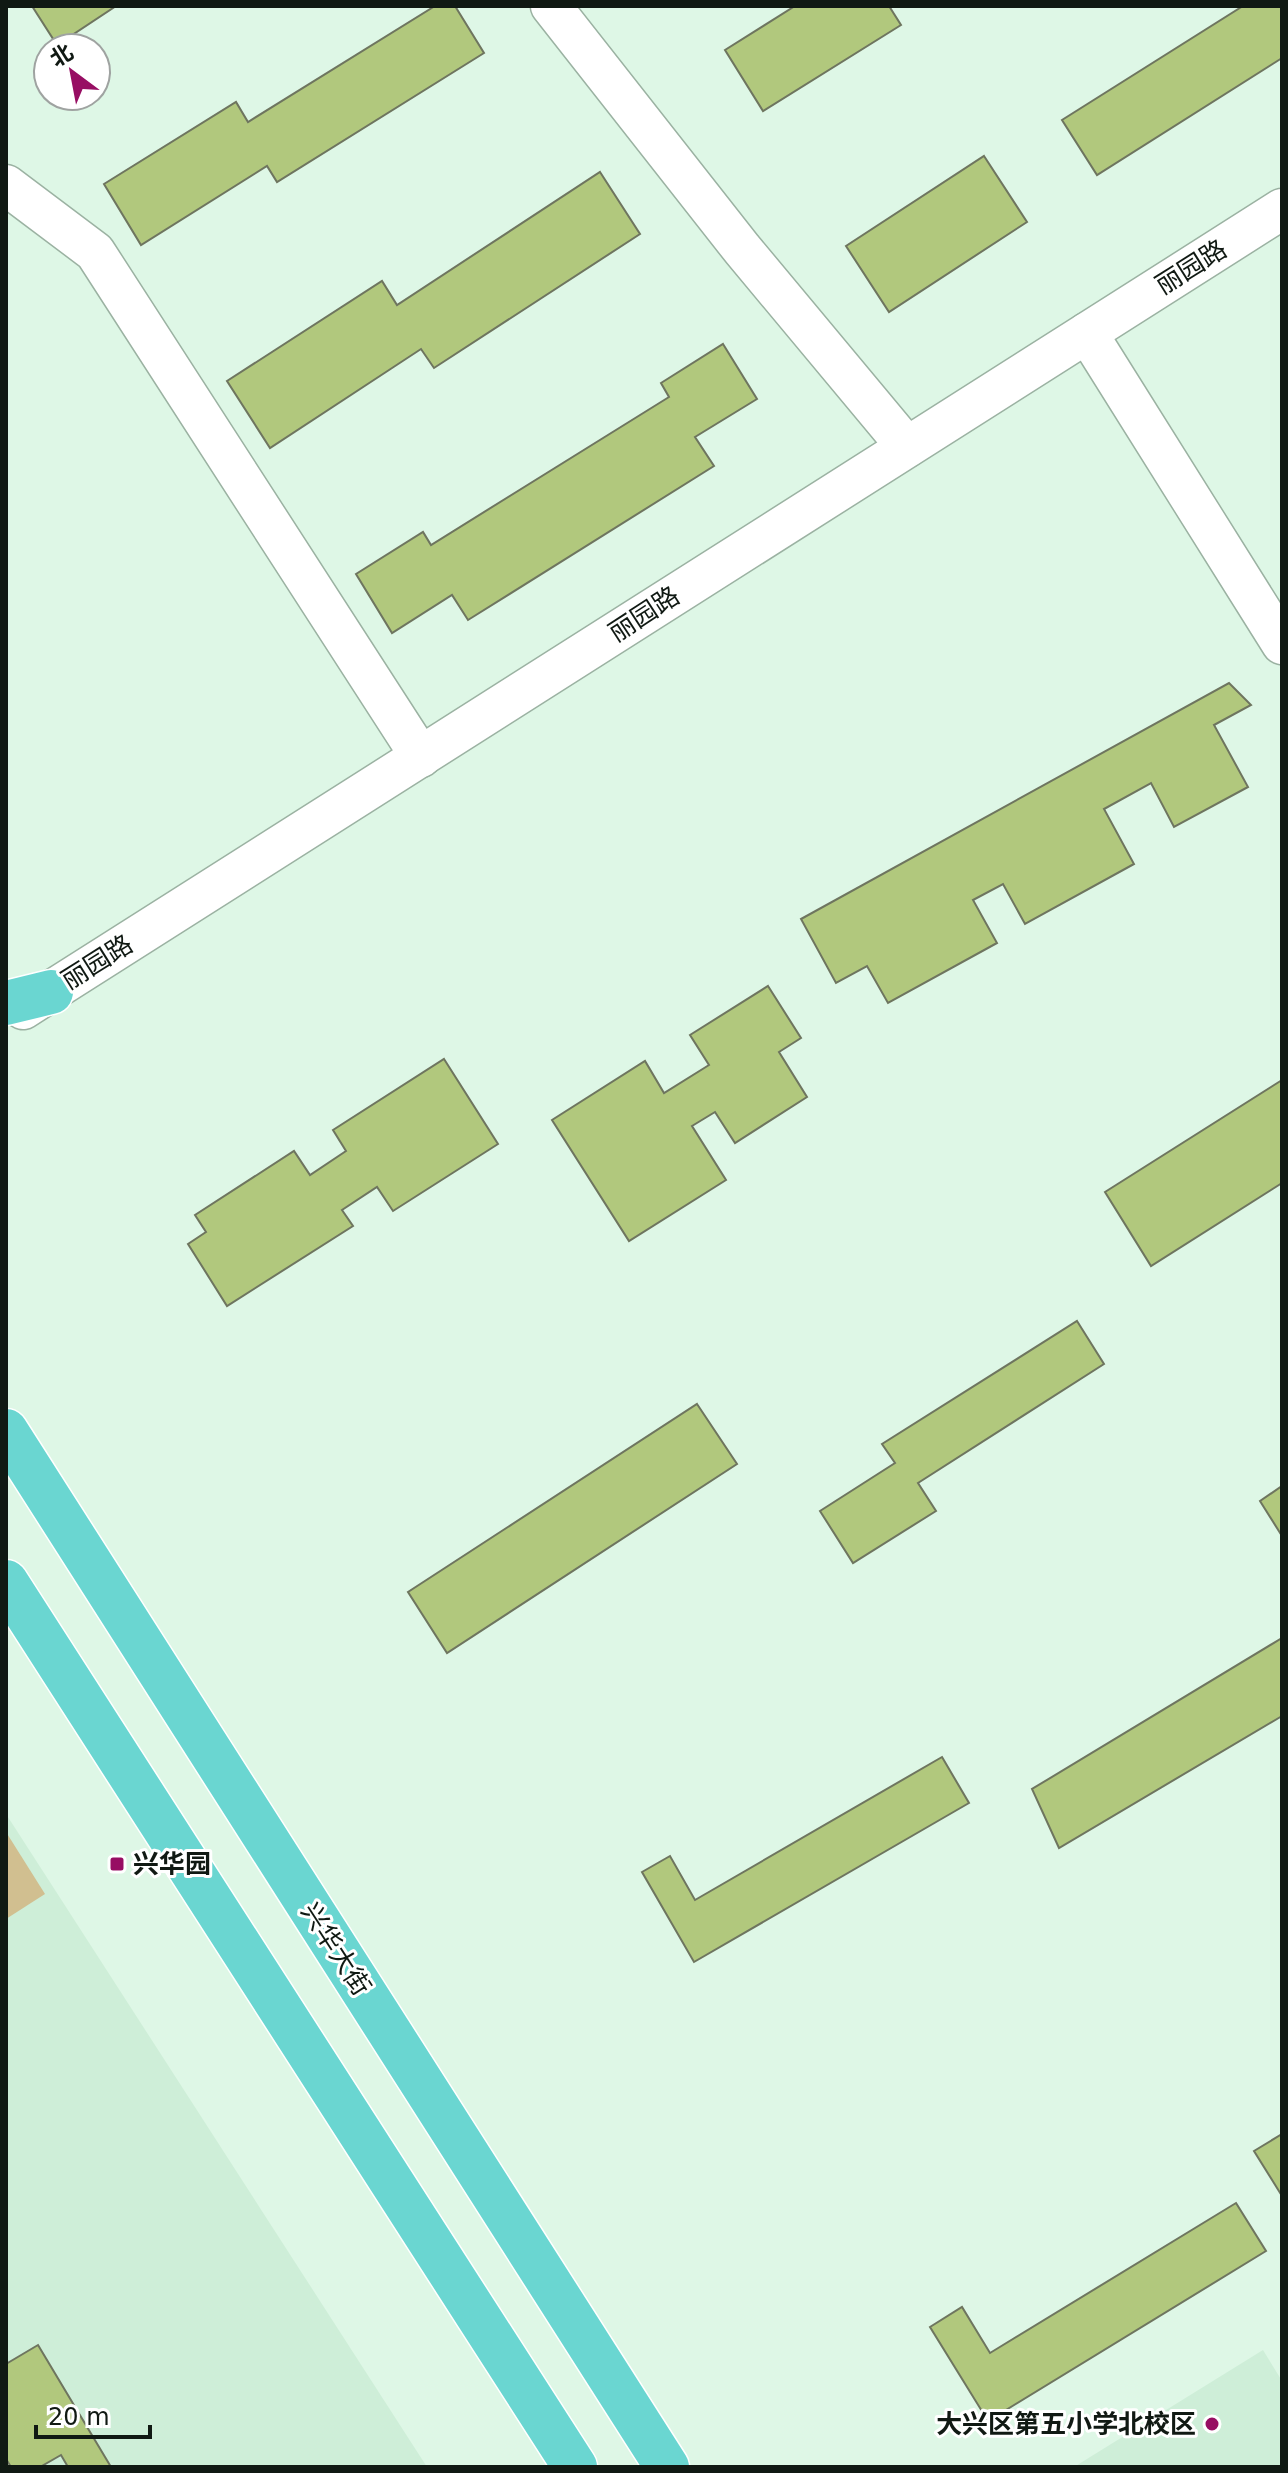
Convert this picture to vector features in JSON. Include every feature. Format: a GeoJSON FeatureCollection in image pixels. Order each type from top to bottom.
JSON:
{"type":"FeatureCollection","features":[{"type":"Feature","properties":{"kind":"main road"},"geometry":{"type":"LineString","coordinates":[[6,1003],[51,992]]}},
{"type":"Feature","properties":{"kind":"main road","name":"兴华大街"},"geometry":{"type":"LineString","coordinates":[[6,1431],[667,2467]]}},
{"type":"Feature","properties":{"kind":"main road"},"geometry":{"type":"LineString","coordinates":[[6,1582],[575,2467]]}},
{"type":"Feature","properties":{"kind":"street"},"geometry":{"type":"LineString","coordinates":[[551,6],[742,249],[907,447]]}},
{"type":"Feature","properties":{"kind":"street"},"geometry":{"type":"LineString","coordinates":[[6,185],[95,252],[421,757]]}},
{"type":"Feature","properties":{"kind":"street","name":"丽园路"},"geometry":{"type":"LineString","coordinates":[[6,1020],[1282,209]]}},
{"type":"Feature","properties":{"kind":"street"},"geometry":{"type":"LineString","coordinates":[[1087,333],[1282,644]]}},
{"type":"Feature","properties":{"kind":"shaded area"},"geometry":{"type":"Polygon","coordinates":[[[6,1814],[427,2467],[6,2467],[6,1814]]]}},
{"type":"Feature","properties":{"kind":"shaded area"},"geometry":{"type":"Polygon","coordinates":[[[6,1832],[45,1894],[6,1919],[6,1832]]]}},
{"type":"Feature","properties":{"kind":"shaded area","name":"大兴区第五小学北校区"},"geometry":{"type":"Polygon","coordinates":[[[1263,2350],[1282,2381],[1282,2467],[1074,2467],[1263,2350]]]}},
{"type":"Feature","properties":{"kind":"building"},"geometry":{"type":"Polygon","coordinates":[[[32,6],[116,6],[77,32],[49,32],[32,6]]]}},
{"type":"Feature","properties":{"kind":"building"},"geometry":{"type":"Polygon","coordinates":[[[435,6],[455,6],[484,53],[277,182],[267,166],[141,245],[104,184],[236,102],[248,122],[435,6]]]}},
{"type":"Feature","properties":{"kind":"building"},"geometry":{"type":"Polygon","coordinates":[[[795,6],[889,6],[901,25],[763,111],[725,50],[795,6]]]}},
{"type":"Feature","properties":{"kind":"building"},"geometry":{"type":"Polygon","coordinates":[[[1243,6],[1282,6],[1282,58],[1097,175],[1062,120],[1243,6]]]}},
{"type":"Feature","properties":{"kind":"building"},"geometry":{"type":"Polygon","coordinates":[[[984,156],[1027,222],[889,312],[846,246],[984,156]]]}},
{"type":"Feature","properties":{"kind":"building"},"geometry":{"type":"Polygon","coordinates":[[[600,172],[640,234],[434,368],[421,349],[270,448],[227,381],[382,281],[397,305],[600,172]]]}},
{"type":"Feature","properties":{"kind":"building"},"geometry":{"type":"Polygon","coordinates":[[[723,344],[757,399],[695,437],[714,466],[468,620],[452,595],[392,633],[356,574],[423,532],[431,545],[669,397],[661,383],[723,344]]]}},
{"type":"Feature","properties":{"kind":"building"},"geometry":{"type":"Polygon","coordinates":[[[1229,683],[1251,705],[1214,725],[1248,787],[1174,827],[1151,783],[1104,809],[1134,864],[1025,924],[1003,884],[973,900],[997,943],[888,1003],[867,966],[836,983],[801,919],[1229,683]]]}},
{"type":"Feature","properties":{"kind":"building"},"geometry":{"type":"Polygon","coordinates":[[[768,986],[801,1038],[779,1052],[807,1097],[735,1143],[715,1112],[692,1126],[726,1180],[629,1241],[552,1120],[645,1061],[664,1093],[709,1065],[690,1035],[768,986]]]}},
{"type":"Feature","properties":{"kind":"building"},"geometry":{"type":"Polygon","coordinates":[[[444,1059],[498,1144],[393,1211],[377,1187],[342,1210],[353,1226],[227,1306],[188,1244],[206,1232],[195,1215],[294,1151],[310,1175],[346,1151],[333,1130],[444,1059]]]}},
{"type":"Feature","properties":{"kind":"building"},"geometry":{"type":"Polygon","coordinates":[[[1282,1080],[1282,1183],[1151,1266],[1105,1192],[1282,1080]]]}},
{"type":"Feature","properties":{"kind":"building"},"geometry":{"type":"Polygon","coordinates":[[[1077,1321],[1104,1364],[918,1483],[936,1511],[853,1563],[820,1511],[895,1463],[882,1444],[1077,1321]]]}},
{"type":"Feature","properties":{"kind":"building"},"geometry":{"type":"Polygon","coordinates":[[[697,1404],[737,1464],[447,1653],[408,1592],[697,1404]]]}},
{"type":"Feature","properties":{"kind":"building"},"geometry":{"type":"Polygon","coordinates":[[[1282,1486],[1282,1536],[1260,1501],[1282,1486]]]}},
{"type":"Feature","properties":{"kind":"building"},"geometry":{"type":"Polygon","coordinates":[[[1282,1638],[1282,1716],[1059,1848],[1032,1789],[1282,1638]]]}},
{"type":"Feature","properties":{"kind":"building"},"geometry":{"type":"Polygon","coordinates":[[[942,1757],[969,1803],[694,1962],[642,1872],[670,1856],[695,1900],[942,1757]]]}},
{"type":"Feature","properties":{"kind":"building"},"geometry":{"type":"Polygon","coordinates":[[[1282,2134],[1282,2196],[1254,2151],[1282,2134]]]}},
{"type":"Feature","properties":{"kind":"building"},"geometry":{"type":"Polygon","coordinates":[[[1236,2203],[1266,2251],[988,2421],[930,2327],[962,2307],[990,2353],[1236,2203]]]}},
{"type":"Feature","properties":{"kind":"building"},"geometry":{"type":"Polygon","coordinates":[[[38,2345],[111,2467],[68,2467],[61,2455],[40,2467],[11,2467],[6,2459],[6,2364],[38,2345]]]}},
{"type":"Feature","properties":{"kind":"place","name":"兴华园"},"geometry":{"type":"Point","coordinates":[117,1864]}},
{"type":"Feature","properties":{"kind":"place","name":"大兴区第五小学北校区"},"geometry":{"type":"Point","coordinates":[1212,2424]}}]}
